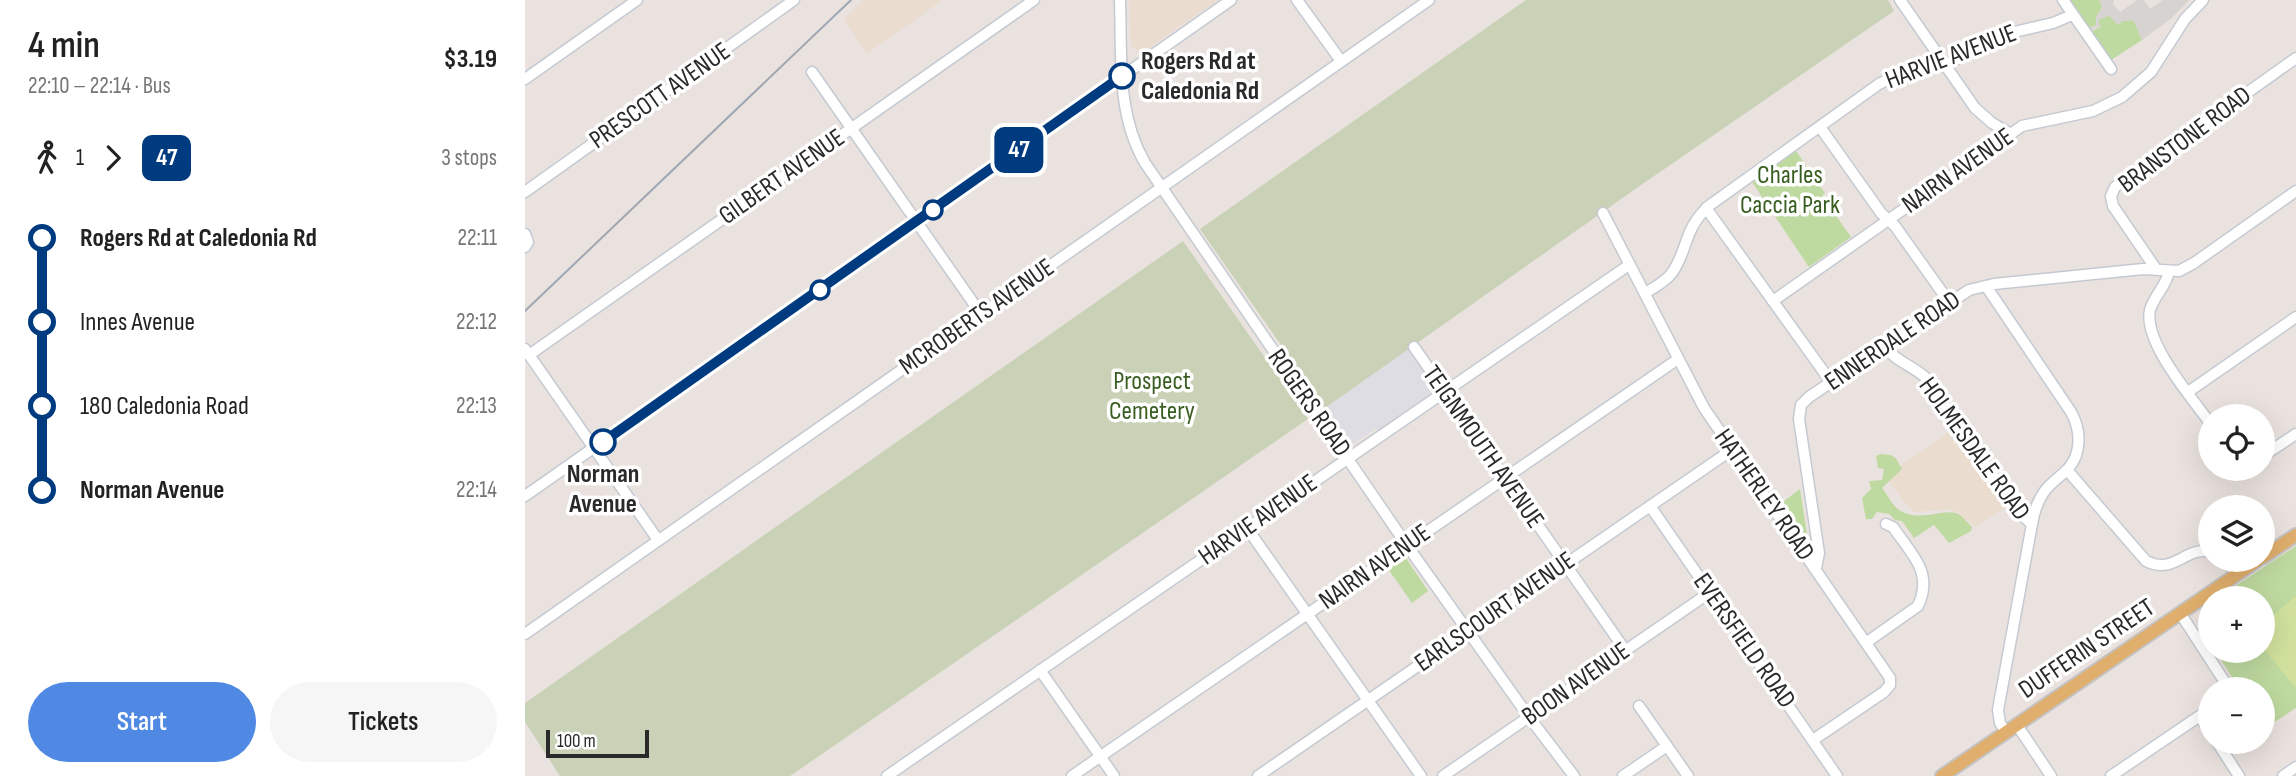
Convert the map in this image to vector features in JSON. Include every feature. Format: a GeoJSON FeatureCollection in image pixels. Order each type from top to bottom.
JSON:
{"type":"FeatureCollection","features":[{"type":"Feature","properties":{"kind":"main road","name":"DUFFERIN STREET"},"geometry":{"type":"LineString","coordinates":[[2275,549],[2296,535]]}},
{"type":"Feature","properties":{"kind":"main road","name":"DUFFERIN STREET"},"geometry":{"type":"LineString","coordinates":[[1942,776],[2240,572]]}},
{"type":"Feature","properties":{"kind":"street"},"geometry":{"type":"LineString","coordinates":[[525,79],[637,0]]}},
{"type":"Feature","properties":{"kind":"street","name":"PRESCOTT AVENUE"},"geometry":{"type":"LineString","coordinates":[[525,192],[794,0]]}},
{"type":"Feature","properties":{"kind":"street","name":"GILBERT AVENUE"},"geometry":{"type":"LineString","coordinates":[[527,352],[1034,0]]}},
{"type":"Feature","properties":{"kind":"street","name":"ROGERS ROAD"},"geometry":{"type":"LineString","coordinates":[[1120,0],[1125,110],[1139,152],[1160,188],[1467,631],[1574,776]]}},
{"type":"Feature","properties":{"kind":"street"},"geometry":{"type":"LineString","coordinates":[[525,496],[1231,0]]}},
{"type":"Feature","properties":{"kind":"street"},"geometry":{"type":"LineString","coordinates":[[1297,0],[1341,61]]}},
{"type":"Feature","properties":{"kind":"street","name":"MCROBERTS AVENUE"},"geometry":{"type":"LineString","coordinates":[[525,634],[1429,0]]}},
{"type":"Feature","properties":{"kind":"street"},"geometry":{"type":"LineString","coordinates":[[1900,0],[1982,115],[2011,134]]}},
{"type":"Feature","properties":{"kind":"street"},"geometry":{"type":"LineString","coordinates":[[2063,0],[2111,69]]}},
{"type":"Feature","properties":{"kind":"street","name":"NAIRN AVENUE"},"geometry":{"type":"LineString","coordinates":[[1773,301],[2011,134],[2031,123],[2078,115],[2116,100],[2151,72],[2185,19],[2203,0]]}},
{"type":"Feature","properties":{"kind":"street","name":"HARVIE AVENUE"},"geometry":{"type":"LineString","coordinates":[[1645,293],[1672,273],[1692,225],[1706,208],[1886,80],[1945,65],[2010,33],[2053,23],[2072,15]]}},
{"type":"Feature","properties":{"kind":"street","name":"BRANSTONE ROAD"},"geometry":{"type":"LineString","coordinates":[[2156,268],[2113,206],[2111,199],[2115,187],[2296,58]]}},
{"type":"Feature","properties":{"kind":"street"},"geometry":{"type":"LineString","coordinates":[[812,72],[981,314]]}},
{"type":"Feature","properties":{"kind":"street"},"geometry":{"type":"LineString","coordinates":[[1820,127],[1949,302]]}},
{"type":"Feature","properties":{"kind":"street"},"geometry":{"type":"LineString","coordinates":[[2198,407],[2159,348],[2150,325],[2155,298],[2167,280],[2169,271],[2186,268],[2296,191]]}},
{"type":"Feature","properties":{"kind":"street"},"geometry":{"type":"LineString","coordinates":[[1706,208],[1831,382]]}},
{"type":"Feature","properties":{"kind":"street","name":"HATHERLEY ROAD"},"geometry":{"type":"LineString","coordinates":[[1603,214],[1704,408],[1867,642],[1891,681],[1889,687],[1813,740]]}},
{"type":"Feature","properties":{"kind":"street","name":"HARVIE AVENUE"},"geometry":{"type":"LineString","coordinates":[[887,776],[1629,265]]}},
{"type":"Feature","properties":{"kind":"street","name":"ENNERDALE ROAD"},"geometry":{"type":"LineString","coordinates":[[1816,568],[1819,553],[1800,411],[1805,401],[1961,293],[1986,285],[2156,268],[2169,271]]}},
{"type":"Feature","properties":{"kind":"street"},"geometry":{"type":"LineString","coordinates":[[1986,285],[2074,419],[2079,433],[2074,460],[2042,495],[2032,524]]}},
{"type":"Feature","properties":{"kind":"street"},"geometry":{"type":"LineString","coordinates":[[2188,392],[2296,317]]}},
{"type":"Feature","properties":{"kind":"street","name":"HOLMESDALE ROAD"},"geometry":{"type":"LineString","coordinates":[[1884,346],[1896,360],[1910,365],[1928,380],[2019,513],[2032,524],[1998,710],[2000,723],[2011,729]]}},
{"type":"Feature","properties":{"kind":"street","name":"TEIGNMOUTH AVENUE"},"geometry":{"type":"LineString","coordinates":[[1414,347],[1625,650]]}},
{"type":"Feature","properties":{"kind":"street"},"geometry":{"type":"LineString","coordinates":[[527,352],[658,540]]}},
{"type":"Feature","properties":{"kind":"street","name":"NAIRN AVENUE"},"geometry":{"type":"LineString","coordinates":[[1072,776],[1678,359]]}},
{"type":"Feature","properties":{"kind":"street"},"geometry":{"type":"LineString","coordinates":[[2275,448],[2296,434]]}},
{"type":"Feature","properties":{"kind":"street","name":"EARLSCOURT AVENUE"},"geometry":{"type":"LineString","coordinates":[[1258,776],[1733,449]]}},
{"type":"Feature","properties":{"kind":"street"},"geometry":{"type":"LineString","coordinates":[[2067,470],[2146,561],[2165,566],[2198,552]]}},
{"type":"Feature","properties":{"kind":"street","name":"EVERSFIELD ROAD"},"geometry":{"type":"LineString","coordinates":[[1650,506],[1837,776]]}},
{"type":"Feature","properties":{"kind":"street"},"geometry":{"type":"LineString","coordinates":[[1867,642],[1918,606],[1923,585],[1922,570],[1893,527],[1886,524]]}},
{"type":"Feature","properties":{"kind":"street"},"geometry":{"type":"LineString","coordinates":[[1247,528],[1421,776]]}},
{"type":"Feature","properties":{"kind":"street","name":"BOON AVENUE"},"geometry":{"type":"LineString","coordinates":[[1443,776],[1709,593]]}},
{"type":"Feature","properties":{"kind":"street"},"geometry":{"type":"LineString","coordinates":[[2181,613],[2223,677]]}},
{"type":"Feature","properties":{"kind":"street"},"geometry":{"type":"LineString","coordinates":[[1040,670],[1114,776]]}},
{"type":"Feature","properties":{"kind":"street"},"geometry":{"type":"LineString","coordinates":[[1639,706],[1688,776]]}},
{"type":"Feature","properties":{"kind":"street"},"geometry":{"type":"LineString","coordinates":[[2112,776],[2198,717]]}},
{"type":"Feature","properties":{"kind":"street"},"geometry":{"type":"LineString","coordinates":[[2011,729],[2052,776]]}},
{"type":"Feature","properties":{"kind":"street"},"geometry":{"type":"LineString","coordinates":[[1623,776],[1667,746]]}},
{"type":"Feature","properties":{"kind":"street"},"geometry":{"type":"LineString","coordinates":[[2225,754],[2239,776]]}},
{"type":"Feature","properties":{"kind":"street"},"geometry":{"type":"LineString","coordinates":[[2283,776],[2296,767]]}},
{"type":"Feature","properties":{"kind":"shaded area"},"geometry":{"type":"Polygon","coordinates":[[[863,0],[943,0],[867,53],[844,19],[863,0]]]}},
{"type":"Feature","properties":{"kind":"shaded area"},"geometry":{"type":"Polygon","coordinates":[[[1129,0],[1218,0],[1141,53],[1131,46],[1129,0]]]}},
{"type":"Feature","properties":{"kind":"shaded area"},"geometry":{"type":"Polygon","coordinates":[[[2099,0],[2114,0],[2113,4],[2120,12],[2137,0],[2144,0],[2150,9],[2163,0],[2189,0],[2172,18],[2142,40],[2132,20],[2122,21],[2118,25],[2109,16],[2098,20],[2101,27],[2092,31],[2089,28],[2096,25],[2096,17],[2102,8],[2099,0]]]}},
{"type":"Feature","properties":{"kind":"shaded area"},"geometry":{"type":"Polygon","coordinates":[[[1408,349],[1433,385],[1433,391],[1379,430],[1376,428],[1352,445],[1349,444],[1325,408],[1408,349]]]}},
{"type":"Feature","properties":{"kind":"shaded area"},"geometry":{"type":"Polygon","coordinates":[[[1953,429],[2006,507],[1975,527],[1950,509],[1914,512],[1889,481],[1896,469],[1953,429]]]}},
{"type":"Feature","properties":{"kind":"green space"},"geometry":{"type":"Polygon","coordinates":[[[1526,0],[1888,0],[1894,11],[1325,408],[1200,229],[1526,0]]]}},
{"type":"Feature","properties":{"kind":"green space"},"geometry":{"type":"Polygon","coordinates":[[[2070,0],[2099,0],[2103,6],[2096,17],[2096,25],[2089,28],[2070,0]]]}},
{"type":"Feature","properties":{"kind":"green space"},"geometry":{"type":"Polygon","coordinates":[[[2109,15],[2119,24],[2132,20],[2142,40],[2111,60],[2092,31],[2100,27],[2098,20],[2109,15]]]}},
{"type":"Feature","properties":{"kind":"green space","name":"Charles Caccia Park"},"geometry":{"type":"Polygon","coordinates":[[[1796,151],[1825,193],[1822,196],[1851,237],[1809,267],[1752,182],[1796,151]]]}},
{"type":"Feature","properties":{"kind":"green space","name":"Prospect Cemetery"},"geometry":{"type":"Polygon","coordinates":[[[1183,241],[1308,419],[790,776],[560,776],[525,722],[525,703],[1183,241]]]}},
{"type":"Feature","properties":{"kind":"green space"},"geometry":{"type":"Polygon","coordinates":[[[1881,454],[1895,457],[1902,469],[1882,488],[1896,508],[1916,515],[1954,513],[1960,515],[1972,527],[1971,531],[1949,543],[1934,525],[1914,538],[1902,521],[1895,520],[1889,514],[1877,512],[1872,519],[1866,519],[1862,498],[1871,489],[1869,481],[1882,480],[1884,469],[1878,468],[1876,456],[1881,454]]]}},
{"type":"Feature","properties":{"kind":"green space"},"geometry":{"type":"Polygon","coordinates":[[[1800,489],[1809,547],[1808,548],[1779,505],[1800,489]]]}},
{"type":"Feature","properties":{"kind":"green space"},"geometry":{"type":"Polygon","coordinates":[[[2296,546],[2296,708],[2275,722],[2275,677],[2232,677],[2223,663],[2275,663],[2275,586],[2235,586],[2256,572],[2275,572],[2275,560],[2296,546]]]}},
{"type":"Feature","properties":{"kind":"green space"},"geometry":{"type":"Polygon","coordinates":[[[1399,557],[1406,558],[1428,591],[1412,603],[1386,566],[1399,557]]]}},
{"type":"Feature","properties":{"kind":"green space"},"geometry":{"type":"Polygon","coordinates":[[[2296,596],[2296,688],[2275,663],[2275,614],[2296,596]]]}},
{"type":"Feature","properties":{"kind":"railway"},"geometry":{"type":"LineString","coordinates":[[525,311],[851,0]]}},
{"type":"Feature","properties":{"kind":"bus line","name":"47"},"geometry":{"type":"LineString","coordinates":[[603,442],[1122,76]]}},
{"type":"Feature","properties":{"kind":"place","name":"Rogers Rd at Caledonia Rd"},"geometry":{"type":"Point","coordinates":[1122,76]}},
{"type":"Feature","properties":{"kind":"place","name":"Norman Avenue"},"geometry":{"type":"Point","coordinates":[603,442]}}]}
